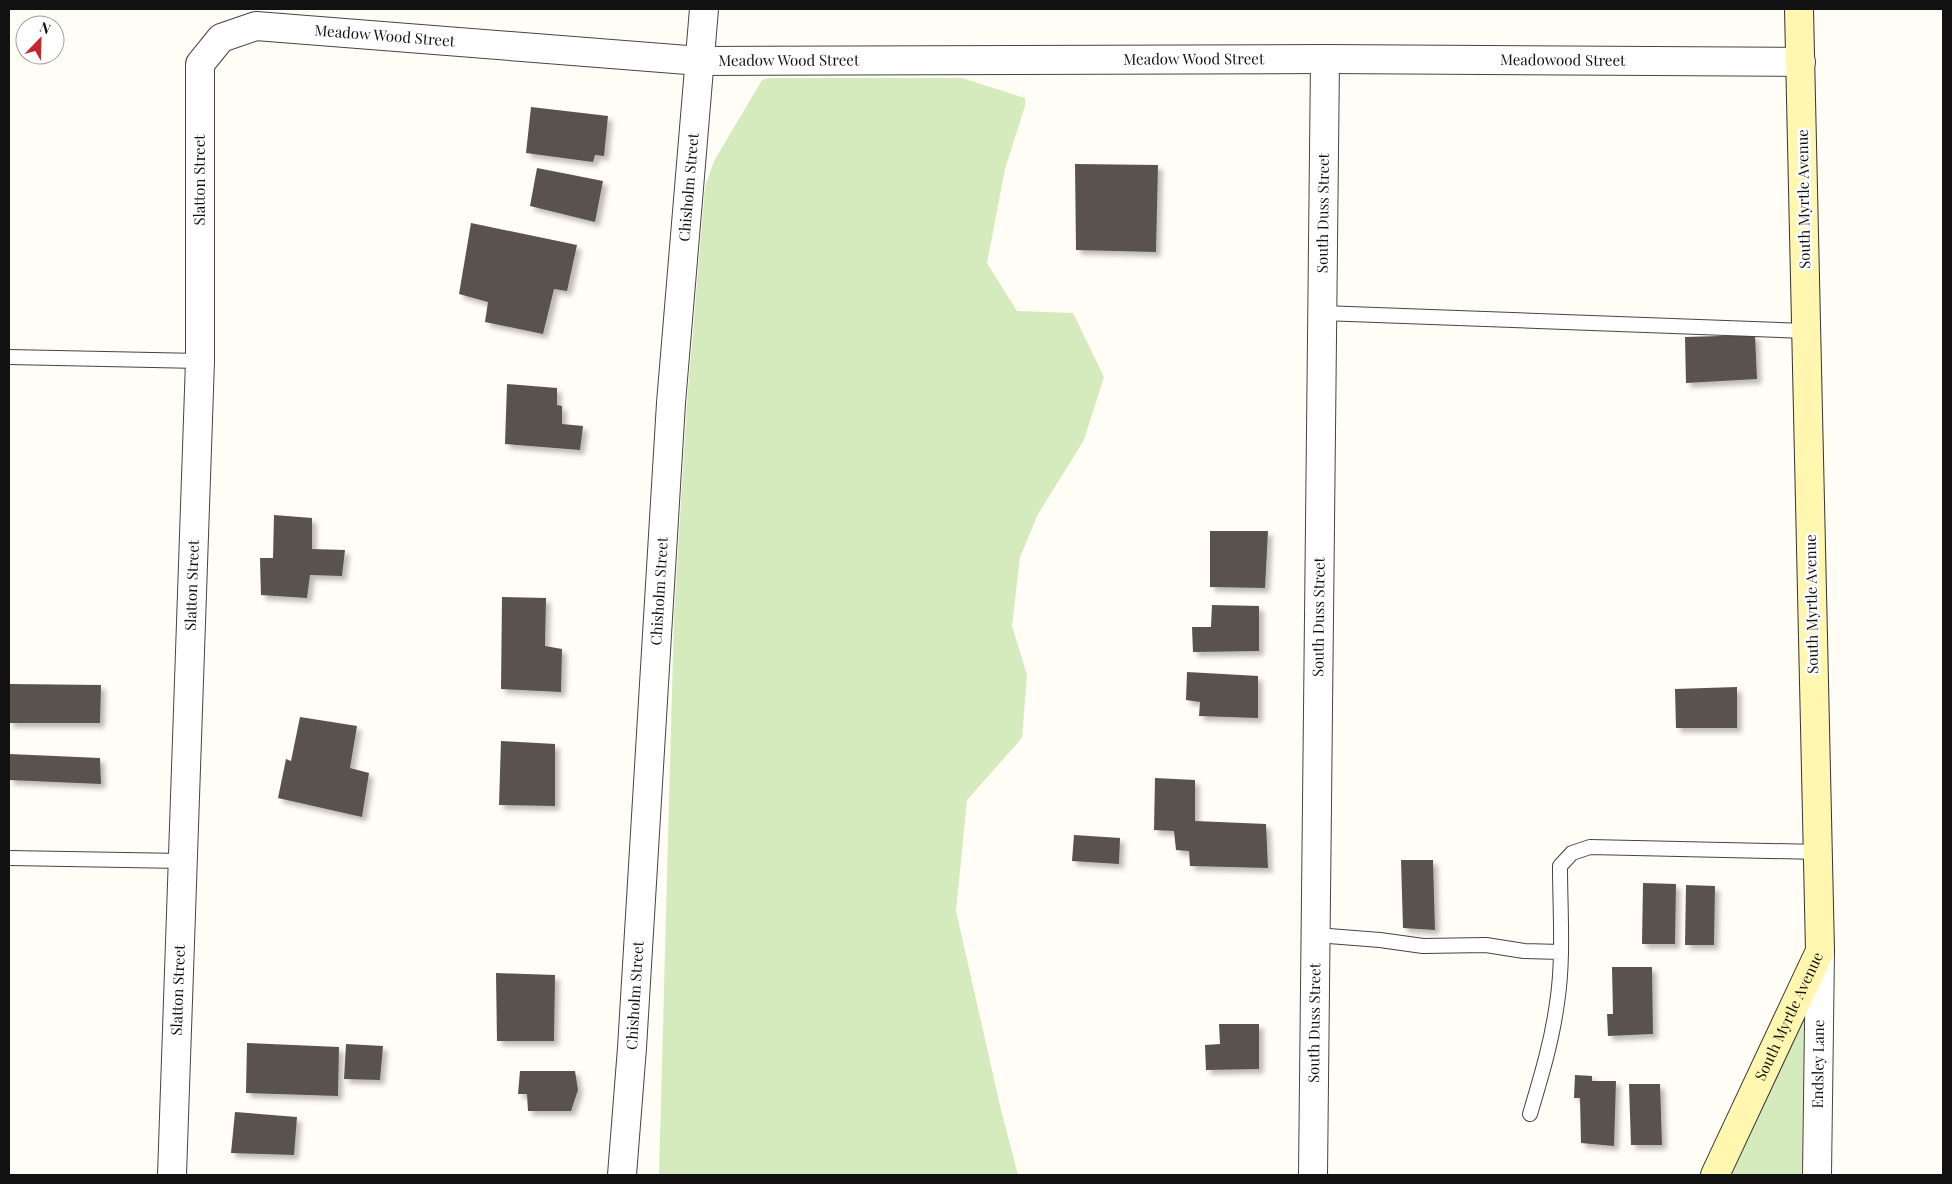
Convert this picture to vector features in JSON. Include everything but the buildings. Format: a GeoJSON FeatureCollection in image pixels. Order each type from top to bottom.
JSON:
{"type":"FeatureCollection","features":[{"type":"Feature","properties":{"kind":"street","name":"Chisholm Street"},"geometry":{"type":"LineString","coordinates":[[622,1175],[632,1048],[671,403],[704,9]]}},
{"type":"Feature","properties":{"kind":"street","name":"South Myrtle Avenue"},"geometry":{"type":"LineString","coordinates":[[1715,1175],[1820,951],[1800,9]]}},
{"type":"Feature","properties":{"kind":"street","name":"Meadow Wood Street"},"geometry":{"type":"LineString","coordinates":[[256,26],[700,60],[1325,59]]}},
{"type":"Feature","properties":{"kind":"street","name":"Slatton Street"},"geometry":{"type":"LineString","coordinates":[[172,1175],[200,361],[200,64],[221,38],[256,26]]}},
{"type":"Feature","properties":{"kind":"street","name":"Meadowood Street"},"geometry":{"type":"LineString","coordinates":[[1325,59],[1801,62]]}},
{"type":"Feature","properties":{"kind":"street","name":"South Duss Street"},"geometry":{"type":"LineString","coordinates":[[1313,1175],[1325,59]]}},
{"type":"Feature","properties":{"kind":"street","name":"Endsley Lane"},"geometry":{"type":"LineString","coordinates":[[1817,1175],[1820,951]]}},
{"type":"Feature","properties":{"kind":"lane"},"geometry":{"type":"LineString","coordinates":[[1322,313],[1806,331]]}},
{"type":"Feature","properties":{"kind":"lane"},"geometry":{"type":"LineString","coordinates":[[9,358],[200,361]]}},
{"type":"Feature","properties":{"kind":"lane"},"geometry":{"type":"LineString","coordinates":[[1530,1114],[1549,1052],[1558,1001],[1561,952],[1560,866],[1572,853],[1590,847],[1818,852]]}},
{"type":"Feature","properties":{"kind":"lane"},"geometry":{"type":"LineString","coordinates":[[9,858],[183,861]]}},
{"type":"Feature","properties":{"kind":"lane"},"geometry":{"type":"LineString","coordinates":[[1316,935],[1380,940],[1423,946],[1486,945],[1524,952],[1561,952]]}},
{"type":"Feature","properties":{"kind":"green space"},"geometry":{"type":"Polygon","coordinates":[[[769,78],[962,78],[1025,98],[1025,106],[1005,169],[987,263],[1017,311],[1073,313],[1104,377],[1084,440],[1038,514],[1020,557],[1012,626],[1027,675],[1022,738],[967,800],[956,911],[1001,1110],[1018,1175],[659,1175],[674,616],[687,403],[705,187],[714,161],[762,80],[769,78]]]}},
{"type":"Feature","properties":{"kind":"green space"},"geometry":{"type":"Polygon","coordinates":[[[1820,951],[1817,1175],[1715,1175],[1820,951]]]}}]}
